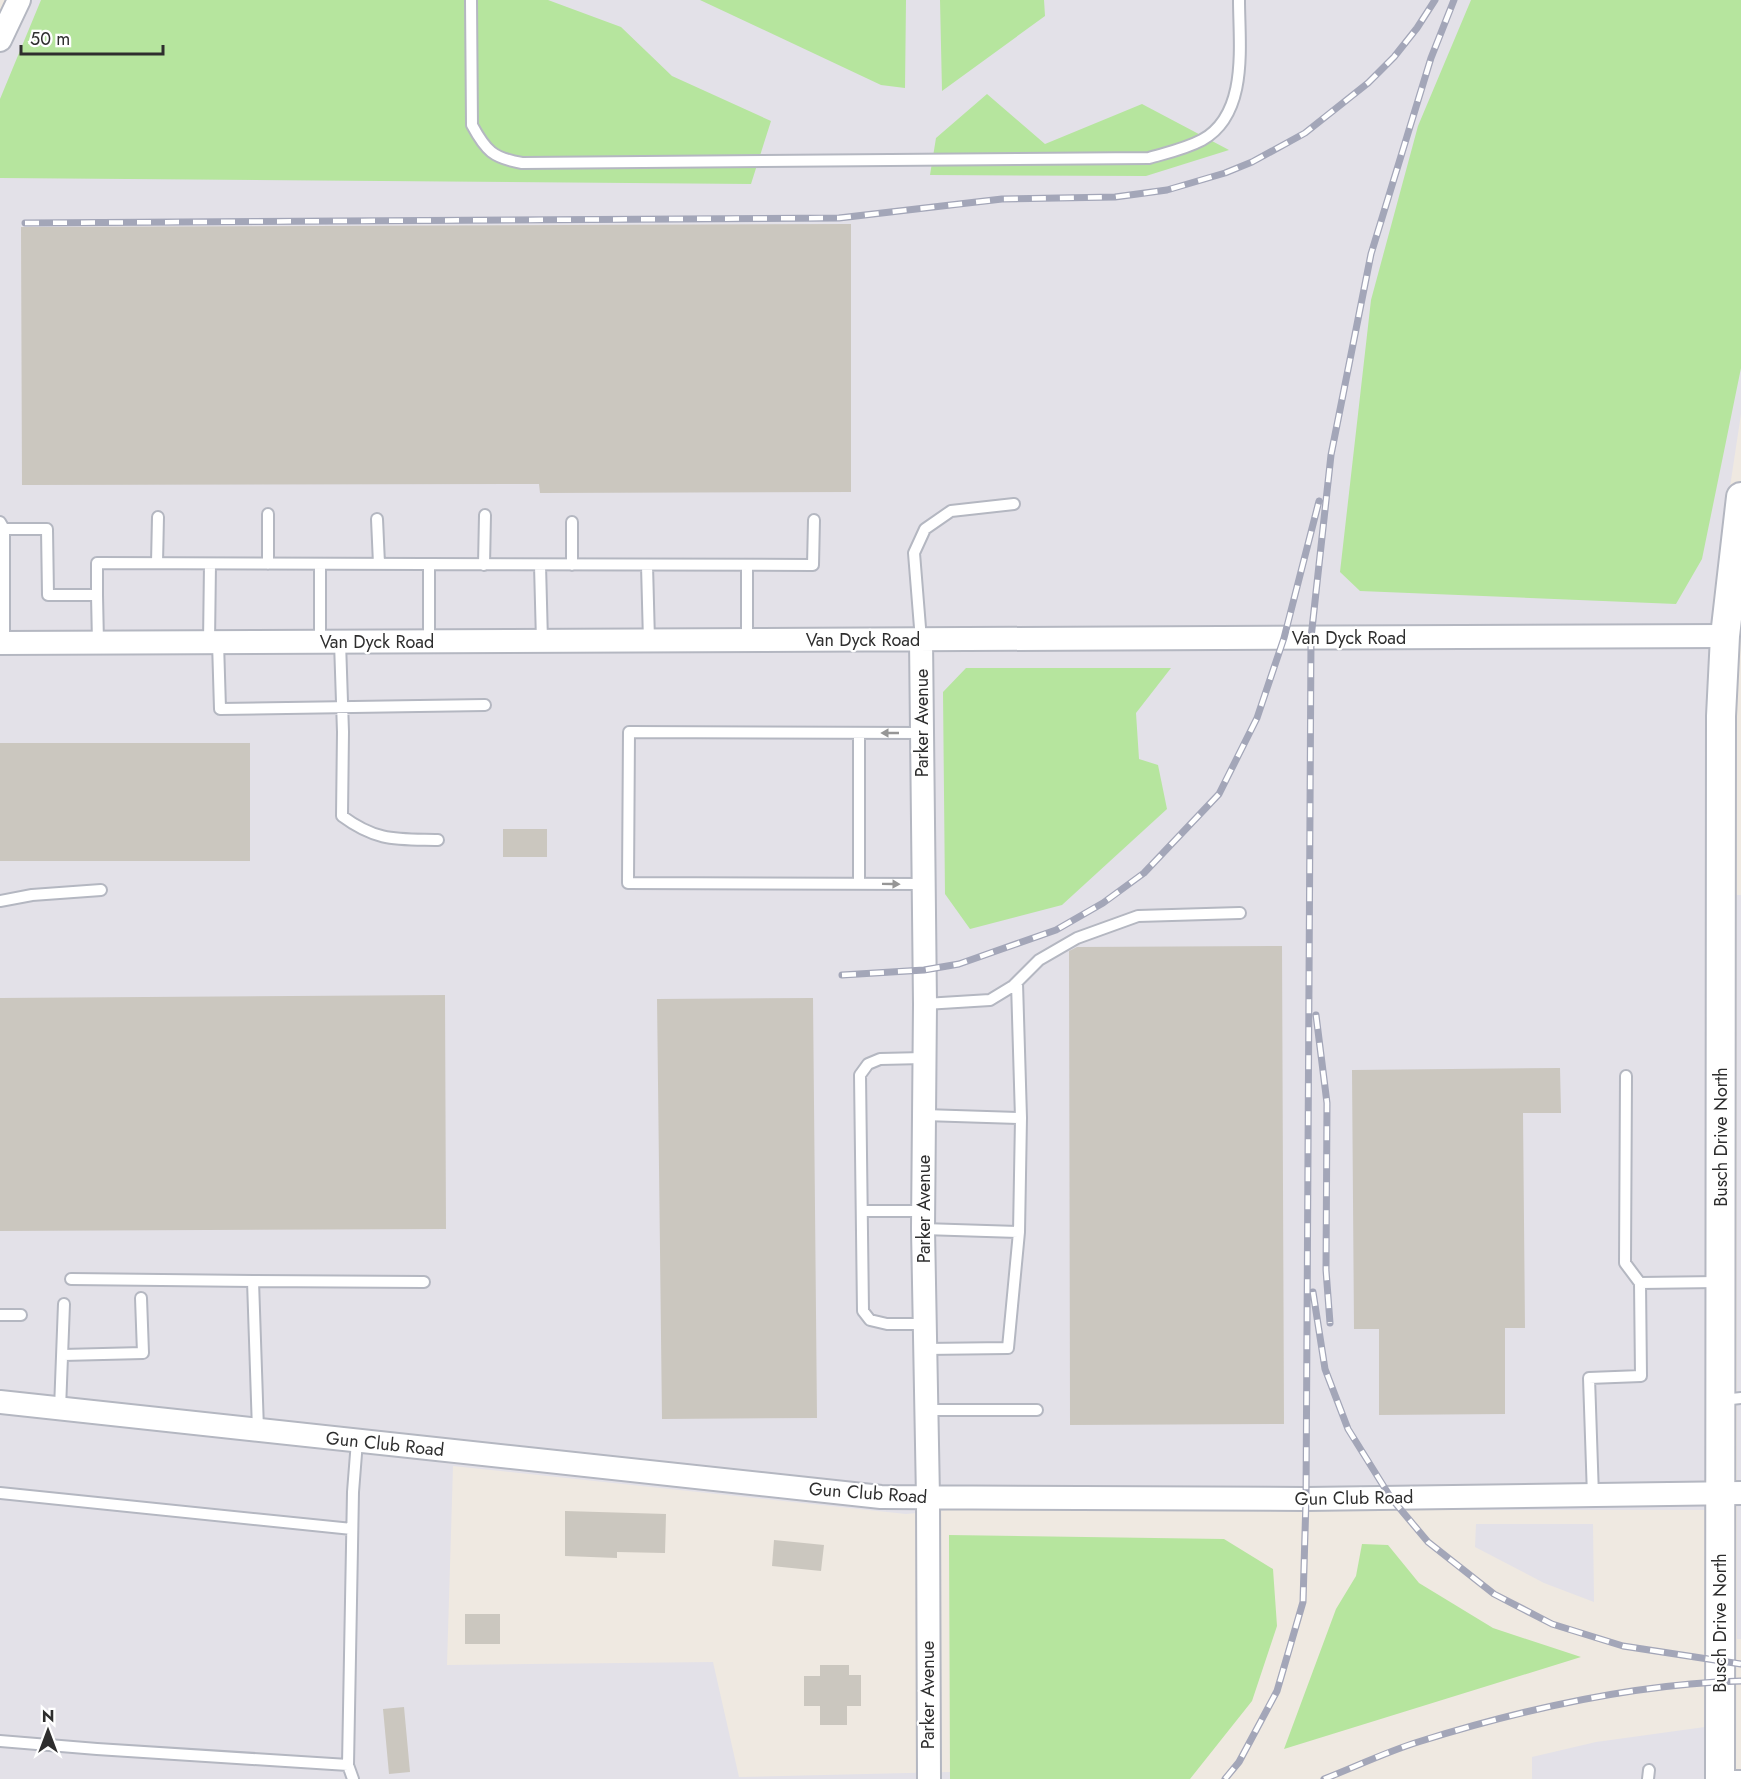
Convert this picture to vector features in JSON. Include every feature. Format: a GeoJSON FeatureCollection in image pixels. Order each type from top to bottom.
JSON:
{"type":"FeatureCollection","features":[{"type":"Feature","properties":{"kind":"street"},"geometry":{"type":"LineString","coordinates":[[0,40],[19,0]]}},
{"type":"Feature","properties":{"kind":"street","name":"Busch Drive North"},"geometry":{"type":"LineString","coordinates":[[1727,1777],[1731,1399],[1722,1281],[1721,716],[1725,636],[1741,497]]}},
{"type":"Feature","properties":{"kind":"street","name":"Van Dyck Road"},"geometry":{"type":"LineString","coordinates":[[2,643],[1725,636]]}},
{"type":"Feature","properties":{"kind":"street","name":"Parker Avenue"},"geometry":{"type":"LineString","coordinates":[[921,640],[928,1779]]}},
{"type":"Feature","properties":{"kind":"street","name":"Gun Club Road"},"geometry":{"type":"LineString","coordinates":[[0,1402],[881,1497],[1306,1499],[1731,1493]]}},
{"type":"Feature","properties":{"kind":"lane"},"geometry":{"type":"LineString","coordinates":[[471,0],[472,125],[490,152],[502,160],[522,164],[1149,158],[1201,141],[1216,131],[1228,113],[1239,71],[1239,0]]}},
{"type":"Feature","properties":{"kind":"lane"},"geometry":{"type":"LineString","coordinates":[[921,640],[914,553],[925,529],[951,511],[1014,504]]}},
{"type":"Feature","properties":{"kind":"lane"},"geometry":{"type":"LineString","coordinates":[[268,514],[268,564]]}},
{"type":"Feature","properties":{"kind":"lane"},"geometry":{"type":"LineString","coordinates":[[484,515],[484,564]]}},
{"type":"Feature","properties":{"kind":"lane"},"geometry":{"type":"LineString","coordinates":[[157,563],[158,517]]}},
{"type":"Feature","properties":{"kind":"lane"},"geometry":{"type":"LineString","coordinates":[[377,519],[379,564]]}},
{"type":"Feature","properties":{"kind":"lane"},"geometry":{"type":"LineString","coordinates":[[98,643],[97,563],[813,566],[814,520]]}},
{"type":"Feature","properties":{"kind":"lane"},"geometry":{"type":"LineString","coordinates":[[572,522],[572,565]]}},
{"type":"Feature","properties":{"kind":"lane"},"geometry":{"type":"LineString","coordinates":[[2,643],[2,525],[47,529],[48,595],[97,595]]}},
{"type":"Feature","properties":{"kind":"lane"},"geometry":{"type":"LineString","coordinates":[[210,564],[220,709],[484,705]]}},
{"type":"Feature","properties":{"kind":"lane"},"geometry":{"type":"LineString","coordinates":[[320,564],[330,642],[343,707],[342,816],[359,829],[389,839],[438,840]]}},
{"type":"Feature","properties":{"kind":"lane"},"geometry":{"type":"LineString","coordinates":[[429,564],[429,642]]}},
{"type":"Feature","properties":{"kind":"lane"},"geometry":{"type":"LineString","coordinates":[[540,564],[542,641]]}},
{"type":"Feature","properties":{"kind":"lane"},"geometry":{"type":"LineString","coordinates":[[647,565],[648,641]]}},
{"type":"Feature","properties":{"kind":"lane"},"geometry":{"type":"LineString","coordinates":[[747,565],[747,640]]}},
{"type":"Feature","properties":{"kind":"lane"},"geometry":{"type":"LineString","coordinates":[[922,733],[629,732],[628,883],[923,884]]}},
{"type":"Feature","properties":{"kind":"lane"},"geometry":{"type":"LineString","coordinates":[[859,733],[859,884]]}},
{"type":"Feature","properties":{"kind":"lane"},"geometry":{"type":"LineString","coordinates":[[0,901],[32,894],[101,890]]}},
{"type":"Feature","properties":{"kind":"lane"},"geometry":{"type":"LineString","coordinates":[[925,1004],[990,1000],[1017,983],[1039,960],[1077,938],[1138,916],[1240,913]]}},
{"type":"Feature","properties":{"kind":"lane"},"geometry":{"type":"LineString","coordinates":[[925,1349],[1008,1348],[1019,1232],[1021,1118],[1017,983]]}},
{"type":"Feature","properties":{"kind":"lane"},"geometry":{"type":"LineString","coordinates":[[924,1058],[880,1059],[868,1064],[860,1075],[863,1311],[870,1320],[887,1324],[925,1324]]}},
{"type":"Feature","properties":{"kind":"lane"},"geometry":{"type":"LineString","coordinates":[[1593,1496],[1589,1378],[1641,1376],[1640,1283],[1625,1263],[1626,1077]]}},
{"type":"Feature","properties":{"kind":"lane"},"geometry":{"type":"LineString","coordinates":[[924,1115],[1021,1118]]}},
{"type":"Feature","properties":{"kind":"lane"},"geometry":{"type":"LineString","coordinates":[[862,1211],[1019,1232]]}},
{"type":"Feature","properties":{"kind":"lane"},"geometry":{"type":"LineString","coordinates":[[71,1279],[423,1282]]}},
{"type":"Feature","properties":{"kind":"lane"},"geometry":{"type":"LineString","coordinates":[[253,1281],[258,1430]]}},
{"type":"Feature","properties":{"kind":"lane"},"geometry":{"type":"LineString","coordinates":[[1640,1283],[1722,1281]]}},
{"type":"Feature","properties":{"kind":"lane"},"geometry":{"type":"LineString","coordinates":[[63,1355],[143,1353],[141,1298]]}},
{"type":"Feature","properties":{"kind":"lane"},"geometry":{"type":"LineString","coordinates":[[60,1409],[64,1304]]}},
{"type":"Feature","properties":{"kind":"lane"},"geometry":{"type":"LineString","coordinates":[[0,1315],[21,1315]]}},
{"type":"Feature","properties":{"kind":"lane"},"geometry":{"type":"LineString","coordinates":[[926,1410],[1037,1410]]}},
{"type":"Feature","properties":{"kind":"lane"},"geometry":{"type":"LineString","coordinates":[[353,1779],[348,1765],[352,1529],[357,1441]]}},
{"type":"Feature","properties":{"kind":"lane"},"geometry":{"type":"LineString","coordinates":[[0,1493],[352,1529]]}},
{"type":"Feature","properties":{"kind":"lane"},"geometry":{"type":"LineString","coordinates":[[0,1741],[348,1765]]}},
{"type":"Feature","properties":{"kind":"shaded area"},"geometry":{"type":"Polygon","coordinates":[[[15,0],[1741,0],[1741,414],[1713,599],[1705,872],[1708,1510],[948,1510],[906,1514],[453,1466],[447,1665],[713,1662],[739,1777],[950,1772],[950,1779],[0,1779],[0,29],[15,0]]]}},
{"type":"Feature","properties":{"kind":"shaded area"},"geometry":{"type":"Polygon","coordinates":[[[1737,895],[1741,895],[1741,1639],[1737,1639],[1737,895]]]}},
{"type":"Feature","properties":{"kind":"shaded area"},"geometry":{"type":"Polygon","coordinates":[[[1476,1524],[1593,1524],[1594,1602],[1544,1583],[1475,1547],[1476,1524]]]}},
{"type":"Feature","properties":{"kind":"shaded area"},"geometry":{"type":"Polygon","coordinates":[[[1705,1727],[1705,1779],[1532,1779],[1532,1757],[1596,1742],[1705,1727]]]}},
{"type":"Feature","properties":{"kind":"green space"},"geometry":{"type":"Polygon","coordinates":[[[41,0],[548,0],[621,27],[672,76],[771,121],[751,184],[0,178],[0,99],[41,0]]]}},
{"type":"Feature","properties":{"kind":"green space"},"geometry":{"type":"Polygon","coordinates":[[[700,0],[906,0],[905,88],[881,85],[700,0]]]}},
{"type":"Feature","properties":{"kind":"green space"},"geometry":{"type":"Polygon","coordinates":[[[940,0],[1044,0],[1045,16],[942,91],[940,0]]]}},
{"type":"Feature","properties":{"kind":"green space"},"geometry":{"type":"Polygon","coordinates":[[[1471,0],[1741,0],[1741,368],[1702,559],[1676,604],[1360,591],[1340,572],[1371,300],[1418,126],[1471,0]]]}},
{"type":"Feature","properties":{"kind":"green space"},"geometry":{"type":"Polygon","coordinates":[[[987,94],[1045,144],[1142,104],[1229,150],[1146,176],[930,175],[936,138],[987,94]]]}},
{"type":"Feature","properties":{"kind":"green space"},"geometry":{"type":"Polygon","coordinates":[[[966,668],[1171,668],[1136,713],[1139,759],[1158,765],[1167,809],[1062,905],[970,929],[945,894],[943,692],[966,668]]]}},
{"type":"Feature","properties":{"kind":"green space"},"geometry":{"type":"Polygon","coordinates":[[[949,1535],[1224,1539],[1273,1569],[1277,1626],[1252,1701],[1190,1779],[950,1779],[949,1535]]]}},
{"type":"Feature","properties":{"kind":"green space"},"geometry":{"type":"Polygon","coordinates":[[[1362,1544],[1388,1545],[1419,1583],[1493,1628],[1581,1657],[1284,1749],[1336,1609],[1356,1576],[1362,1544]]]}},
{"type":"Feature","properties":{"kind":"building"},"geometry":{"type":"Polygon","coordinates":[[[851,224],[851,492],[540,493],[539,484],[22,485],[21,227],[851,224]]]}},
{"type":"Feature","properties":{"kind":"building"},"geometry":{"type":"Polygon","coordinates":[[[0,743],[250,743],[250,861],[0,861],[0,743]]]}},
{"type":"Feature","properties":{"kind":"building"},"geometry":{"type":"Polygon","coordinates":[[[503,829],[547,829],[547,857],[503,857],[503,829]]]}},
{"type":"Feature","properties":{"kind":"building"},"geometry":{"type":"Polygon","coordinates":[[[1282,946],[1284,1424],[1070,1425],[1069,951],[1077,947],[1282,946]]]}},
{"type":"Feature","properties":{"kind":"building"},"geometry":{"type":"Polygon","coordinates":[[[445,995],[446,1229],[0,1231],[0,998],[445,995]]]}},
{"type":"Feature","properties":{"kind":"building"},"geometry":{"type":"Polygon","coordinates":[[[813,998],[817,1418],[662,1419],[657,999],[813,998]]]}},
{"type":"Feature","properties":{"kind":"building"},"geometry":{"type":"Polygon","coordinates":[[[1560,1068],[1561,1113],[1523,1113],[1525,1328],[1505,1328],[1505,1414],[1379,1415],[1379,1329],[1354,1329],[1352,1070],[1560,1068]]]}},
{"type":"Feature","properties":{"kind":"building"},"geometry":{"type":"Polygon","coordinates":[[[565,1511],[666,1514],[665,1553],[617,1552],[617,1558],[565,1556],[565,1511]]]}},
{"type":"Feature","properties":{"kind":"building"},"geometry":{"type":"Polygon","coordinates":[[[774,1540],[824,1545],[821,1571],[772,1566],[774,1540]]]}},
{"type":"Feature","properties":{"kind":"building"},"geometry":{"type":"Polygon","coordinates":[[[465,1614],[500,1614],[500,1644],[465,1644],[465,1614]]]}},
{"type":"Feature","properties":{"kind":"building"},"geometry":{"type":"Polygon","coordinates":[[[820,1665],[849,1665],[849,1675],[861,1675],[861,1706],[847,1706],[847,1725],[820,1725],[820,1706],[804,1706],[804,1676],[820,1676],[820,1665]]]}},
{"type":"Feature","properties":{"kind":"building"},"geometry":{"type":"Polygon","coordinates":[[[404,1707],[410,1772],[389,1774],[383,1709],[404,1707]]]}},
{"type":"Feature","properties":{"kind":"railway"},"geometry":{"type":"LineString","coordinates":[[25,223],[839,218],[1002,199],[1115,197],[1167,190],[1225,173],[1252,162],[1305,133],[1368,83],[1394,57],[1435,0]]}},
{"type":"Feature","properties":{"kind":"railway"},"geometry":{"type":"LineString","coordinates":[[1225,1779],[1239,1762],[1277,1691],[1303,1602],[1306,1499],[1311,638],[1331,455],[1371,254],[1431,58],[1454,0]]}},
{"type":"Feature","properties":{"kind":"railway"},"geometry":{"type":"LineString","coordinates":[[842,975],[924,970],[959,964],[1056,930],[1103,903],[1144,873],[1219,794],[1257,718],[1284,638],[1319,501]]}},
{"type":"Feature","properties":{"kind":"railway"},"geometry":{"type":"LineString","coordinates":[[1316,1015],[1327,1103],[1326,1270],[1330,1323]]}},
{"type":"Feature","properties":{"kind":"railway"},"geometry":{"type":"LineString","coordinates":[[1313,1292],[1325,1369],[1348,1429],[1391,1498],[1428,1542],[1494,1594],[1552,1624],[1623,1646],[1741,1664]]}},
{"type":"Feature","properties":{"kind":"railway"},"geometry":{"type":"LineString","coordinates":[[1324,1779],[1418,1742],[1537,1709],[1660,1687],[1741,1681]]}}]}
